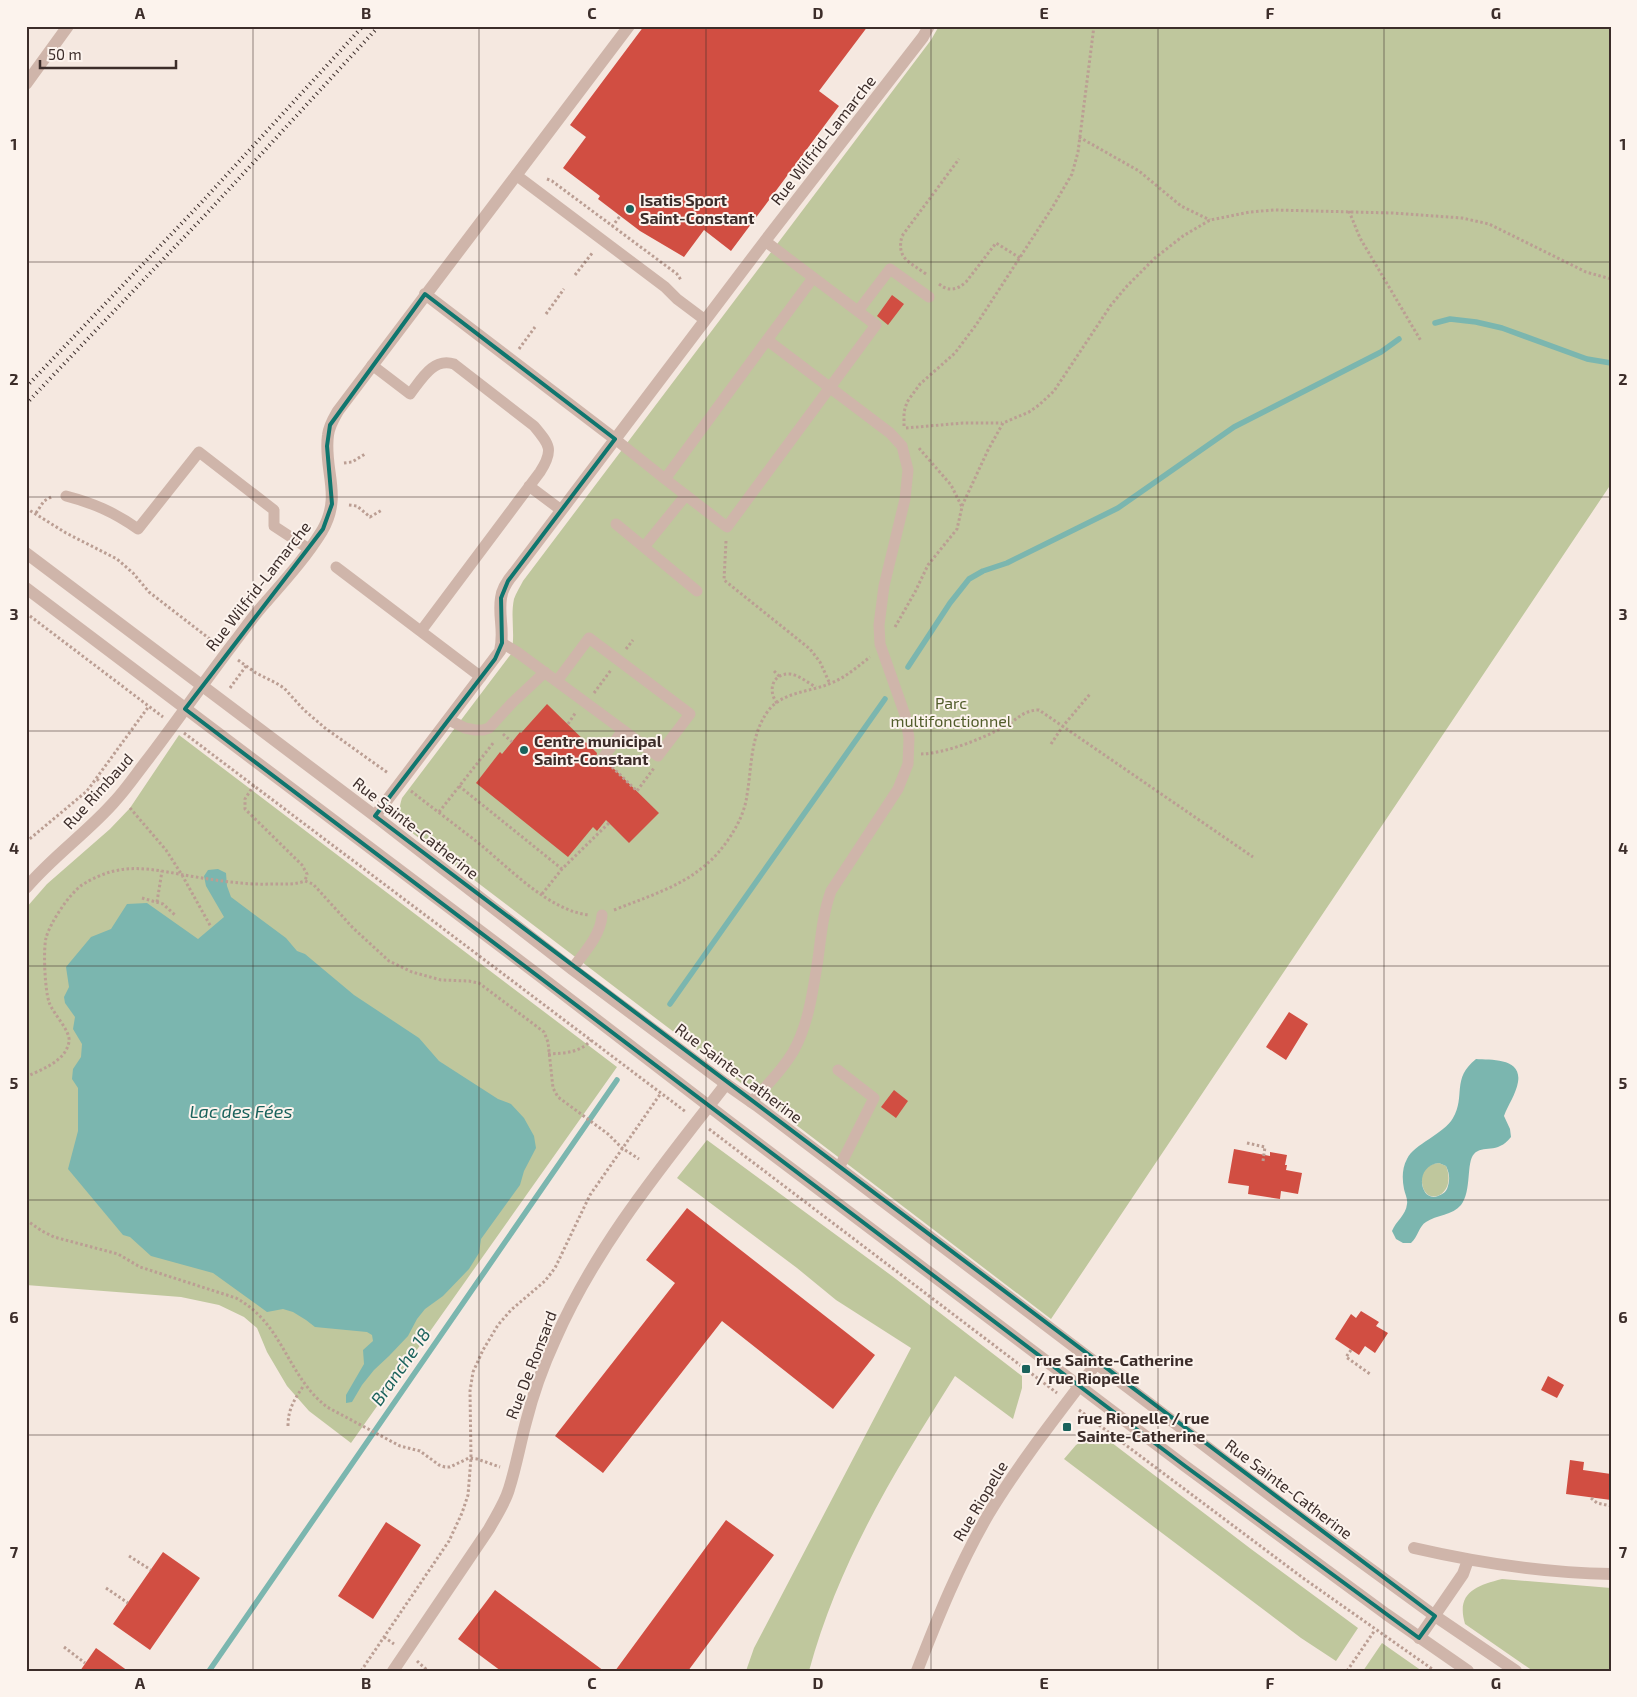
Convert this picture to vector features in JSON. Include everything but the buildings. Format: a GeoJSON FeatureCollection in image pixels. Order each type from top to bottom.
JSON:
{"type":"FeatureCollection","features":[{"type":"Feature","properties":{"kind":"street"},"geometry":{"type":"LineString","coordinates":[[26,84],[68,26]]}},
{"type":"Feature","properties":{"kind":"street","name":"Rue Wilfrid-Lamarche"},"geometry":{"type":"LineString","coordinates":[[185,709],[260,609],[283,584],[309,550],[330,516],[333,489],[327,446],[330,426],[338,411],[629,26]]}},
{"type":"Feature","properties":{"kind":"street","name":"Rue Wilfrid-Lamarche"},"geometry":{"type":"LineString","coordinates":[[375,816],[495,659],[502,643],[501,598],[514,573],[765,241],[923,37],[929,26]]}},
{"type":"Feature","properties":{"kind":"street"},"geometry":{"type":"LineString","coordinates":[[425,294],[615,440]]}},
{"type":"Feature","properties":{"kind":"street","name":"Rue Sainte-Catherine"},"geometry":{"type":"LineString","coordinates":[[26,552],[375,816],[572,969],[839,1168],[1283,1506],[1435,1616],[1516,1671]]}},
{"type":"Feature","properties":{"kind":"street"},"geometry":{"type":"LineString","coordinates":[[26,588],[1274,1532],[1419,1638],[1468,1671]]}},
{"type":"Feature","properties":{"kind":"street","name":"Rue Rimbaud"},"geometry":{"type":"LineString","coordinates":[[26,888],[35,877],[93,825],[116,800],[185,709]]}},
{"type":"Feature","properties":{"kind":"street","name":"Rue De Ronsard"},"geometry":{"type":"LineString","coordinates":[[393,1671],[489,1529],[501,1508],[509,1490],[526,1422],[542,1372],[555,1340],[587,1276],[611,1237],[726,1084]]}},
{"type":"Feature","properties":{"kind":"street","name":"Rue Riopelle"},"geometry":{"type":"LineString","coordinates":[[917,1671],[958,1572],[984,1523],[1033,1447],[1096,1364]]}},
{"type":"Feature","properties":{"kind":"street"},"geometry":{"type":"LineString","coordinates":[[1414,1548],[1468,1560],[1539,1570],[1611,1574]]}},
{"type":"Feature","properties":{"kind":"street"},"geometry":{"type":"LineString","coordinates":[[1419,1638],[1463,1574],[1468,1560]]}},
{"type":"Feature","properties":{"kind":"lane"},"geometry":{"type":"LineString","coordinates":[[516,175],[665,287],[677,299],[705,320]]}},
{"type":"Feature","properties":{"kind":"lane"},"geometry":{"type":"LineString","coordinates":[[615,440],[727,527],[876,325],[765,241]]}},
{"type":"Feature","properties":{"kind":"lane"},"geometry":{"type":"LineString","coordinates":[[858,311],[890,269],[928,297]]}},
{"type":"Feature","properties":{"kind":"lane"},"geometry":{"type":"LineString","coordinates":[[665,479],[813,278]]}},
{"type":"Feature","properties":{"kind":"lane"},"geometry":{"type":"LineString","coordinates":[[751,1102],[778,1072],[793,1052],[798,1041],[813,993],[825,907],[835,885],[898,789],[908,764],[909,738],[905,714],[880,644],[879,625],[884,586],[905,499],[908,470],[902,446],[890,433],[768,340]]}},
{"type":"Feature","properties":{"kind":"lane"},"geometry":{"type":"LineString","coordinates":[[372,365],[410,394],[433,366],[440,362],[454,364],[534,426],[550,447],[550,454],[546,464],[421,631]]}},
{"type":"Feature","properties":{"kind":"lane"},"geometry":{"type":"LineString","coordinates":[[66,496],[100,507],[138,529],[199,452],[274,510],[274,526],[309,550]]}},
{"type":"Feature","properties":{"kind":"lane"},"geometry":{"type":"LineString","coordinates":[[529,486],[561,510]]}},
{"type":"Feature","properties":{"kind":"lane"},"geometry":{"type":"LineString","coordinates":[[644,547],[686,495]]}},
{"type":"Feature","properties":{"kind":"lane"},"geometry":{"type":"LineString","coordinates":[[616,524],[697,591]]}},
{"type":"Feature","properties":{"kind":"lane"},"geometry":{"type":"LineString","coordinates":[[336,567],[481,677]]}},
{"type":"Feature","properties":{"kind":"lane"},"geometry":{"type":"LineString","coordinates":[[502,643],[545,672],[556,681],[658,756],[690,714],[589,638],[556,681]]}},
{"type":"Feature","properties":{"kind":"lane"},"geometry":{"type":"LineString","coordinates":[[448,720],[475,730],[489,728],[512,702],[545,672]]}},
{"type":"Feature","properties":{"kind":"lane"},"geometry":{"type":"LineString","coordinates":[[602,758],[623,730]]}},
{"type":"Feature","properties":{"kind":"lane"},"geometry":{"type":"LineString","coordinates":[[572,969],[595,937],[602,915]]}},
{"type":"Feature","properties":{"kind":"lane"},"geometry":{"type":"LineString","coordinates":[[838,1070],[874,1098],[839,1168]]}},
{"type":"Feature","properties":{"kind":"path"},"geometry":{"type":"LineString","coordinates":[[1094,26],[1072,174],[976,325],[955,353],[920,384],[907,402],[903,422],[905,430],[963,424],[1003,423],[1029,412],[1054,391],[1111,305],[1127,286],[1155,258],[1183,236],[1210,220],[1250,212],[1274,210],[1349,211],[1462,218],[1489,224],[1586,272],[1611,279]]}},
{"type":"Feature","properties":{"kind":"path"},"geometry":{"type":"LineString","coordinates":[[1079,137],[1138,171],[1181,206],[1210,220]]}},
{"type":"Feature","properties":{"kind":"path"},"geometry":{"type":"LineString","coordinates":[[928,276],[903,258],[900,253],[902,236],[944,182],[959,159]]}},
{"type":"Feature","properties":{"kind":"path"},"geometry":{"type":"LineString","coordinates":[[1349,211],[1360,238],[1421,341]]}},
{"type":"Feature","properties":{"kind":"path"},"geometry":{"type":"LineString","coordinates":[[612,227],[620,216]]}},
{"type":"Feature","properties":{"kind":"path"},"geometry":{"type":"LineString","coordinates":[[935,281],[947,289],[954,289],[960,286],[966,282],[996,243],[1020,258]]}},
{"type":"Feature","properties":{"kind":"path"},"geometry":{"type":"LineString","coordinates":[[575,276],[593,252]]}},
{"type":"Feature","properties":{"kind":"path"},"geometry":{"type":"LineString","coordinates":[[546,314],[564,289]]}},
{"type":"Feature","properties":{"kind":"path"},"geometry":{"type":"LineString","coordinates":[[516,352],[535,328]]}},
{"type":"Feature","properties":{"kind":"path"},"geometry":{"type":"LineString","coordinates":[[893,630],[928,565],[957,529],[962,507],[988,450],[1003,423]]}},
{"type":"Feature","properties":{"kind":"path"},"geometry":{"type":"LineString","coordinates":[[915,444],[951,485],[962,507]]}},
{"type":"Feature","properties":{"kind":"path"},"geometry":{"type":"LineString","coordinates":[[344,463],[352,462],[365,454]]}},
{"type":"Feature","properties":{"kind":"path"},"geometry":{"type":"LineString","coordinates":[[36,513],[44,501],[53,496],[66,496]]}},
{"type":"Feature","properties":{"kind":"path"},"geometry":{"type":"LineString","coordinates":[[349,505],[357,506],[370,517],[382,510]]}},
{"type":"Feature","properties":{"kind":"path"},"geometry":{"type":"LineString","coordinates":[[26,508],[117,559],[133,573],[149,592],[214,643]]}},
{"type":"Feature","properties":{"kind":"path"},"geometry":{"type":"LineString","coordinates":[[727,527],[724,580],[810,649],[820,662],[830,684]]}},
{"type":"Feature","properties":{"kind":"path"},"geometry":{"type":"LineString","coordinates":[[26,613],[161,716]]}},
{"type":"Feature","properties":{"kind":"path"},"geometry":{"type":"LineString","coordinates":[[624,652],[633,640]]}},
{"type":"Feature","properties":{"kind":"path"},"geometry":{"type":"LineString","coordinates":[[602,915],[683,882],[710,862],[733,833],[744,808],[752,751],[768,710],[777,702],[803,691],[830,684],[850,673],[870,656]]}},
{"type":"Feature","properties":{"kind":"path","name":"Rue Sainte-Catherine"},"geometry":{"type":"LineString","coordinates":[[238,660],[284,688],[304,710],[325,728],[392,776]]}},
{"type":"Feature","properties":{"kind":"path"},"geometry":{"type":"LineString","coordinates":[[230,689],[246,666]]}},
{"type":"Feature","properties":{"kind":"path"},"geometry":{"type":"LineString","coordinates":[[592,695],[613,668]]}},
{"type":"Feature","properties":{"kind":"path"},"geometry":{"type":"LineString","coordinates":[[774,671],[780,677]]}},
{"type":"Feature","properties":{"kind":"path"},"geometry":{"type":"LineString","coordinates":[[777,702],[771,692],[772,684],[780,677],[788,674],[796,675],[816,688]]}},
{"type":"Feature","properties":{"kind":"path"},"geometry":{"type":"LineString","coordinates":[[1051,744],[1063,726],[1090,694]]}},
{"type":"Feature","properties":{"kind":"path","name":"Rue Rimbaud"},"geometry":{"type":"LineString","coordinates":[[26,842],[79,799],[97,779],[149,706]]}},
{"type":"Feature","properties":{"kind":"path"},"geometry":{"type":"LineString","coordinates":[[568,724],[578,710]]}},
{"type":"Feature","properties":{"kind":"path"},"geometry":{"type":"LineString","coordinates":[[908,755],[930,754],[960,745],[1004,728],[1019,715],[1031,710],[1039,710],[1253,857]]}},
{"type":"Feature","properties":{"kind":"path"},"geometry":{"type":"LineString","coordinates":[[507,726],[502,733],[512,742]]}},
{"type":"Feature","properties":{"kind":"path"},"geometry":{"type":"LineString","coordinates":[[186,734],[679,1107]]}},
{"type":"Feature","properties":{"kind":"path"},"geometry":{"type":"LineString","coordinates":[[438,812],[495,740]]}},
{"type":"Feature","properties":{"kind":"path"},"geometry":{"type":"LineString","coordinates":[[615,762],[611,767],[637,791],[656,766]]}},
{"type":"Feature","properties":{"kind":"path"},"geometry":{"type":"LineString","coordinates":[[97,779],[106,788]]}},
{"type":"Feature","properties":{"kind":"path"},"geometry":{"type":"LineString","coordinates":[[254,785],[245,798],[245,809],[302,865],[307,874],[305,881]]}},
{"type":"Feature","properties":{"kind":"path"},"geometry":{"type":"LineString","coordinates":[[459,786],[562,869]]}},
{"type":"Feature","properties":{"kind":"path","name":"Rue Sainte-Catherine"},"geometry":{"type":"LineString","coordinates":[[409,789],[542,894],[572,912],[593,916],[602,915]]}},
{"type":"Feature","properties":{"kind":"path"},"geometry":{"type":"LineString","coordinates":[[130,808],[166,850],[211,927]]}},
{"type":"Feature","properties":{"kind":"path"},"geometry":{"type":"LineString","coordinates":[[542,894],[562,869],[609,823]]}},
{"type":"Feature","properties":{"kind":"path"},"geometry":{"type":"LineString","coordinates":[[26,1077],[55,1062],[62,1056],[69,1041],[68,1033],[56,1017],[49,1002],[45,970],[46,939],[66,902],[80,886],[95,878],[118,870],[135,868],[254,884],[297,884],[305,881],[313,884],[328,898],[353,928],[389,961],[412,972],[435,978],[449,981],[474,982],[490,990],[544,1032],[548,1042],[552,1082],[558,1097],[639,1160]]}},
{"type":"Feature","properties":{"kind":"path"},"geometry":{"type":"LineString","coordinates":[[157,902],[162,871]]}},
{"type":"Feature","properties":{"kind":"path"},"geometry":{"type":"LineString","coordinates":[[142,898],[163,904],[175,914]]}},
{"type":"Feature","properties":{"kind":"path"},"geometry":{"type":"LineString","coordinates":[[548,1054],[576,1051],[587,1045],[591,1040]]}},
{"type":"Feature","properties":{"kind":"path","name":"Rue De Ronsard"},"geometry":{"type":"LineString","coordinates":[[360,1671],[449,1541],[462,1513],[468,1495],[471,1458],[470,1391],[482,1350],[498,1325],[511,1310],[545,1281],[555,1268],[590,1196],[661,1093]]}},
{"type":"Feature","properties":{"kind":"path"},"geometry":{"type":"LineString","coordinates":[[712,1132],[1056,1392]]}},
{"type":"Feature","properties":{"kind":"path"},"geometry":{"type":"LineString","coordinates":[[1247,1143],[1265,1147],[1263,1161]]}},
{"type":"Feature","properties":{"kind":"path"},"geometry":{"type":"LineString","coordinates":[[26,1220],[54,1237],[118,1254],[140,1267],[236,1298],[248,1305],[260,1315],[280,1341],[304,1384],[327,1407],[382,1438],[400,1446],[420,1451],[439,1465],[445,1467],[450,1467],[462,1460],[471,1458],[501,1467]]}},
{"type":"Feature","properties":{"kind":"path"},"geometry":{"type":"LineString","coordinates":[[1351,1350],[1346,1357],[1370,1374]]}},
{"type":"Feature","properties":{"kind":"path"},"geometry":{"type":"LineString","coordinates":[[288,1426],[288,1413],[304,1384]]}},
{"type":"Feature","properties":{"kind":"path"},"geometry":{"type":"LineString","coordinates":[[1084,1413],[1231,1525],[1434,1671]]}},
{"type":"Feature","properties":{"kind":"path"},"geometry":{"type":"LineString","coordinates":[[1591,1498],[1597,1503],[1610,1506]]}},
{"type":"Feature","properties":{"kind":"path"},"geometry":{"type":"LineString","coordinates":[[129,1556],[151,1570]]}},
{"type":"Feature","properties":{"kind":"path"},"geometry":{"type":"LineString","coordinates":[[106,1588],[128,1603]]}},
{"type":"Feature","properties":{"kind":"path"},"geometry":{"type":"LineString","coordinates":[[1347,1671],[1375,1630]]}},
{"type":"Feature","properties":{"kind":"path"},"geometry":{"type":"LineString","coordinates":[[64,1647],[85,1663]]}},
{"type":"Feature","properties":{"kind":"highlighted area"},"geometry":{"type":"Polygon","coordinates":[[[425,294],[615,439],[508,581],[501,598],[502,643],[495,659],[375,816],[1435,1616],[1419,1638],[1185,1466],[185,709],[323,529],[332,504],[327,446],[330,425],[425,294]]]}},
{"type":"Feature","properties":{"kind":"green space","name":"Parc multifonctionnel"},"geometry":{"type":"Polygon","coordinates":[[[939,26],[1611,26],[1611,484],[1051,1319],[411,832],[400,816],[402,798],[511,654],[514,599],[523,581],[931,40],[939,26]]]}},
{"type":"Feature","properties":{"kind":"green space"},"geometry":{"type":"Polygon","coordinates":[[[179,735],[617,1067],[351,1443],[309,1411],[287,1386],[267,1352],[257,1328],[244,1317],[219,1305],[181,1297],[26,1285],[26,908],[47,884],[110,829],[130,808],[179,735]]]}},
{"type":"Feature","properties":{"kind":"green space"},"geometry":{"type":"Polygon","coordinates":[[[707,1140],[892,1276],[1022,1376],[1022,1388],[1013,1419],[955,1376],[890,1482],[853,1554],[821,1631],[809,1671],[746,1671],[754,1648],[911,1348],[836,1300],[797,1268],[677,1178],[707,1140]]]}},
{"type":"Feature","properties":{"kind":"green space"},"geometry":{"type":"Polygon","coordinates":[[[1439,1163],[1446,1166],[1449,1177],[1443,1192],[1438,1196],[1432,1196],[1426,1193],[1423,1187],[1422,1176],[1428,1167],[1439,1163]]]}},
{"type":"Feature","properties":{"kind":"green space"},"geometry":{"type":"Polygon","coordinates":[[[1090,1436],[1103,1436],[1358,1628],[1336,1661],[1301,1638],[1064,1459],[1076,1445],[1090,1436]]]}},
{"type":"Feature","properties":{"kind":"green space"},"geometry":{"type":"Polygon","coordinates":[[[1502,1579],[1611,1588],[1611,1671],[1533,1671],[1465,1624],[1463,1605],[1470,1592],[1502,1579]]]}},
{"type":"Feature","properties":{"kind":"green space"},"geometry":{"type":"Polygon","coordinates":[[[1382,1643],[1422,1671],[1363,1671],[1382,1643]]]}},
{"type":"Feature","properties":{"kind":"water","name":"Lac des Fées"},"geometry":{"type":"Polygon","coordinates":[[[218,869],[226,873],[227,886],[231,897],[286,938],[297,951],[305,954],[354,995],[419,1038],[439,1061],[498,1099],[511,1104],[524,1118],[534,1136],[536,1148],[524,1171],[520,1185],[481,1239],[479,1253],[469,1269],[443,1296],[425,1309],[408,1336],[374,1370],[352,1402],[346,1403],[346,1395],[364,1364],[363,1350],[373,1341],[372,1335],[367,1332],[315,1327],[293,1312],[283,1309],[267,1312],[213,1273],[151,1256],[130,1237],[123,1235],[68,1169],[78,1131],[78,1088],[72,1079],[73,1069],[81,1057],[82,1044],[73,1029],[75,1017],[65,1003],[64,997],[69,987],[66,967],[91,937],[111,929],[127,904],[147,903],[198,939],[224,917],[206,886],[204,876],[208,870],[218,869]]]}},
{"type":"Feature","properties":{"kind":"water"},"geometry":{"type":"Polygon","coordinates":[[[1476,1059],[1497,1060],[1511,1064],[1515,1068],[1518,1074],[1518,1082],[1504,1116],[1510,1129],[1511,1137],[1501,1146],[1478,1151],[1474,1154],[1470,1163],[1467,1192],[1461,1205],[1454,1211],[1426,1222],[1411,1243],[1403,1243],[1396,1239],[1392,1231],[1405,1211],[1407,1204],[1403,1177],[1405,1162],[1416,1149],[1449,1124],[1453,1118],[1459,1102],[1461,1081],[1468,1066],[1476,1059]],[[1439,1163],[1425,1170],[1422,1183],[1427,1194],[1432,1197],[1438,1196],[1446,1190],[1449,1178],[1446,1166],[1439,1163]]]}},
{"type":"Feature","properties":{"kind":"waterway"},"geometry":{"type":"LineString","coordinates":[[1435,323],[1450,319],[1476,322],[1502,328],[1587,359],[1611,363]]}},
{"type":"Feature","properties":{"kind":"waterway"},"geometry":{"type":"LineString","coordinates":[[908,667],[950,603],[969,579],[983,571],[1007,563],[1118,508],[1234,427],[1381,352],[1399,339]]}},
{"type":"Feature","properties":{"kind":"waterway"},"geometry":{"type":"LineString","coordinates":[[670,1004],[885,699]]}},
{"type":"Feature","properties":{"kind":"waterway","name":"Branche 18"},"geometry":{"type":"LineString","coordinates":[[209,1671],[617,1080]]}},
{"type":"Feature","properties":{"kind":"railway"},"geometry":{"type":"LineString","coordinates":[[26,387],[201,203],[363,26]]}},
{"type":"Feature","properties":{"kind":"railway"},"geometry":{"type":"LineString","coordinates":[[26,404],[208,212],[379,26]]}},
{"type":"Feature","properties":{"kind":"place","name":"Isatis Sport Saint-Constant"},"geometry":{"type":"Point","coordinates":[630,209]}},
{"type":"Feature","properties":{"kind":"place","name":"Centre municipal Saint-Constant"},"geometry":{"type":"Point","coordinates":[524,750]}},
{"type":"Feature","properties":{"kind":"place","name":"rue Sainte-Catherine / rue Riopelle"},"geometry":{"type":"Point","coordinates":[1026,1369]}},
{"type":"Feature","properties":{"kind":"place","name":"rue Riopelle / rue Sainte-Catherine"},"geometry":{"type":"Point","coordinates":[1067,1427]}}]}
